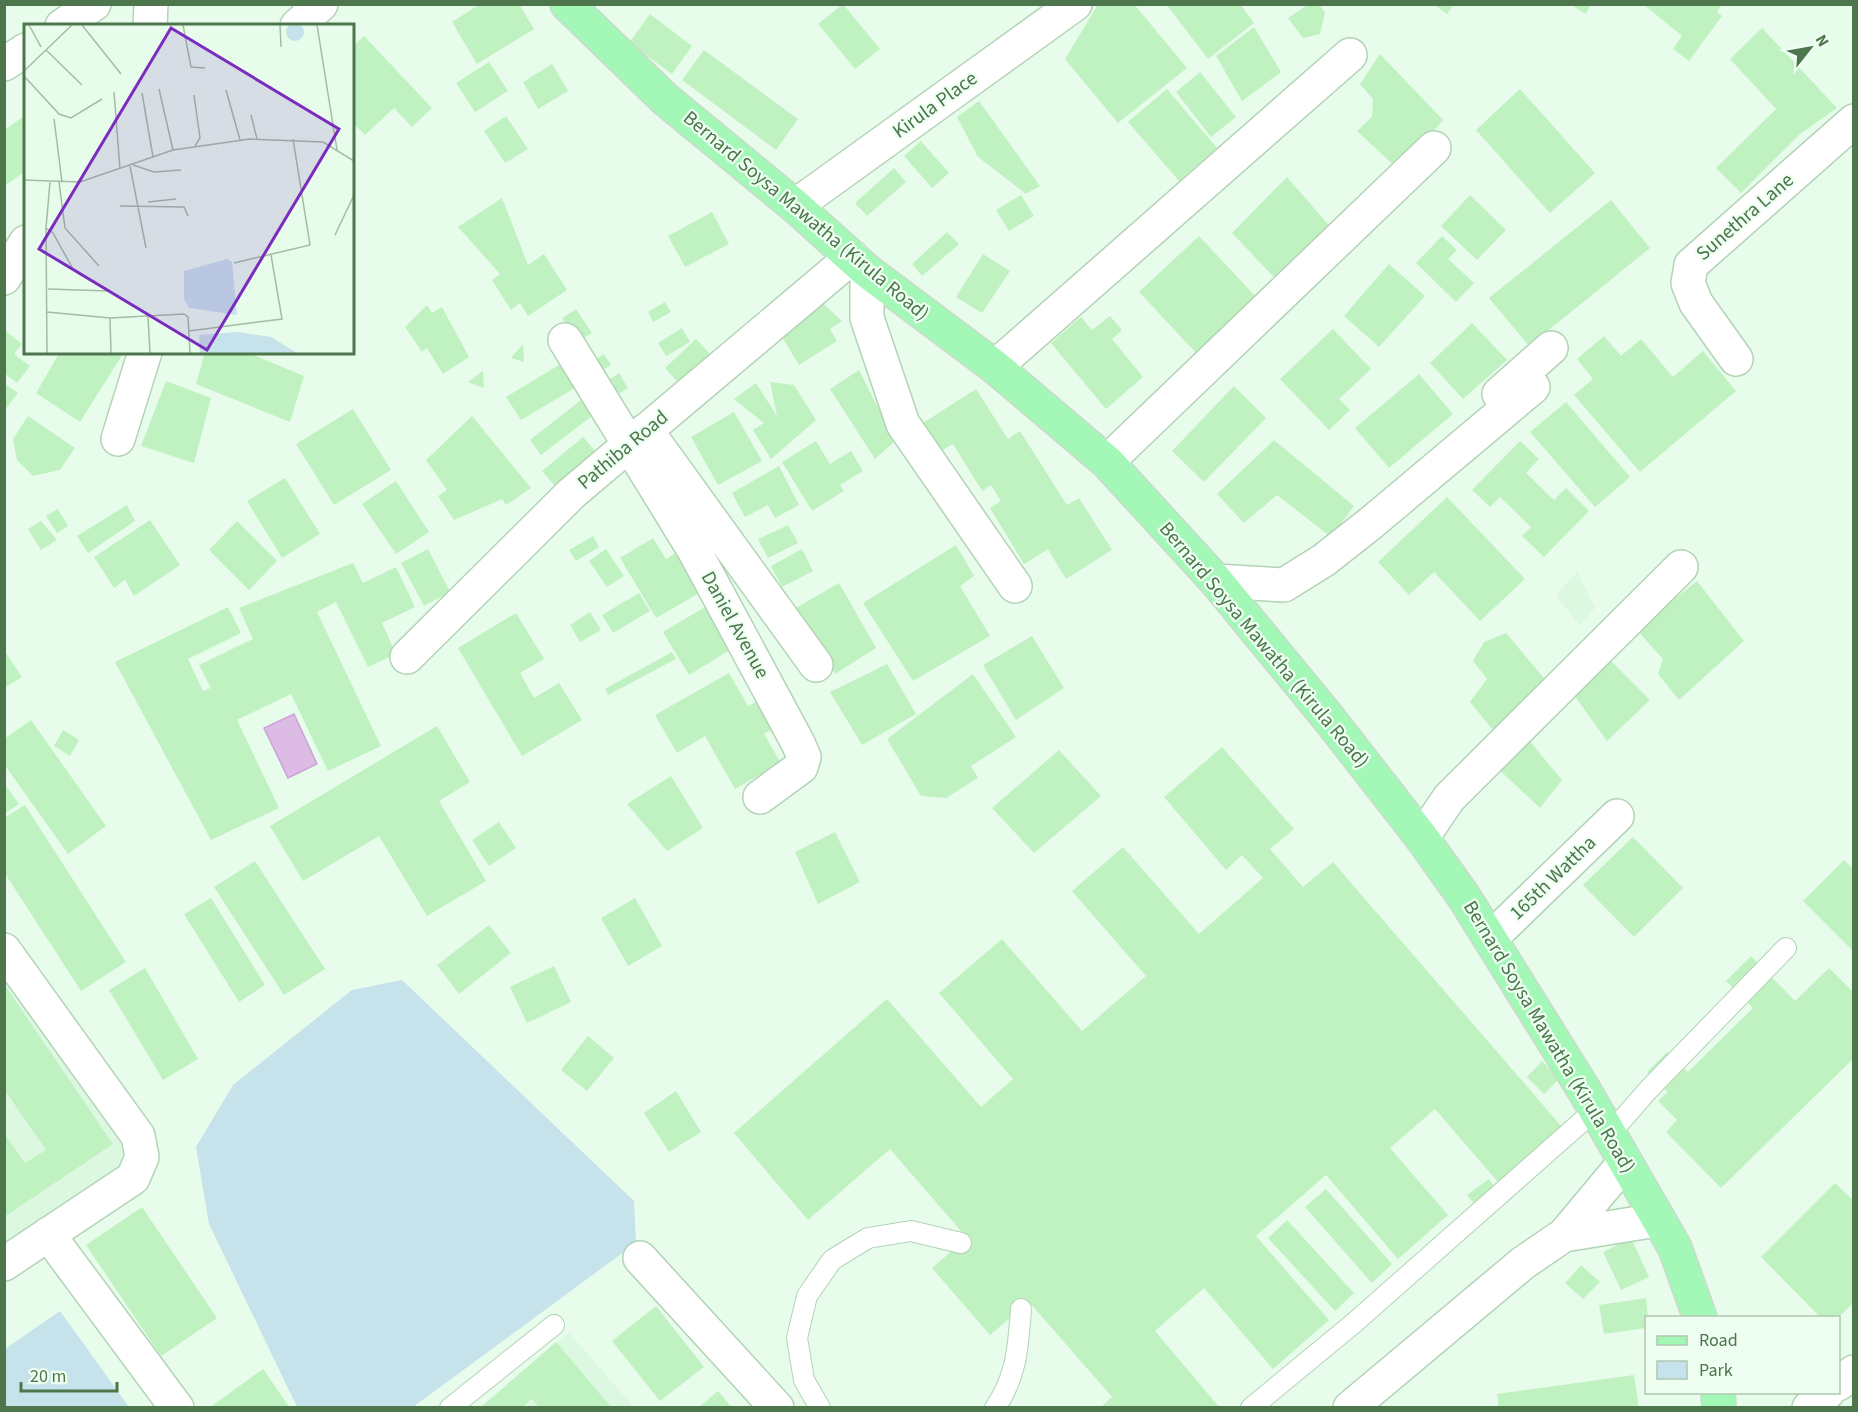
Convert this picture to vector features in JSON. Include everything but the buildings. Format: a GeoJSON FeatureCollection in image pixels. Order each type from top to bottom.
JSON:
{"type":"FeatureCollection","features":[{"type":"Feature","properties":{"kind":"main road","name":"Bernard Soysa Mawatha (Kirula Road)"},"geometry":{"type":"LineString","coordinates":[[567,4],[665,99],[795,206],[859,264],[995,367],[1107,462],[1216,581],[1422,838],[1490,939],[1675,1248],[1701,1316]]}},
{"type":"Feature","properties":{"kind":"street"},"geometry":{"type":"LineString","coordinates":[[65,24],[94,4]]}},
{"type":"Feature","properties":{"kind":"street"},"geometry":{"type":"LineString","coordinates":[[150,24],[151,4]]}},
{"type":"Feature","properties":{"kind":"street"},"geometry":{"type":"LineString","coordinates":[[299,24],[321,4]]}},
{"type":"Feature","properties":{"kind":"street","name":"Kirula Place"},"geometry":{"type":"LineString","coordinates":[[795,206],[1075,4]]}},
{"type":"Feature","properties":{"kind":"street"},"geometry":{"type":"LineString","coordinates":[[4,64],[24,51]]}},
{"type":"Feature","properties":{"kind":"street"},"geometry":{"type":"LineString","coordinates":[[995,367],[1350,55]]}},
{"type":"Feature","properties":{"kind":"street","name":"Sunethra Lane"},"geometry":{"type":"LineString","coordinates":[[1736,359],[1696,303],[1688,283],[1691,265],[1854,122]]}},
{"type":"Feature","properties":{"kind":"street"},"geometry":{"type":"LineString","coordinates":[[1107,462],[1434,148]]}},
{"type":"Feature","properties":{"kind":"street"},"geometry":{"type":"LineString","coordinates":[[4,278],[24,245]]}},
{"type":"Feature","properties":{"kind":"street"},"geometry":{"type":"LineString","coordinates":[[859,264],[867,318],[903,424],[1015,586]]}},
{"type":"Feature","properties":{"kind":"street","name":"Pathiba Road"},"geometry":{"type":"LineString","coordinates":[[407,657],[572,493],[637,438],[859,264]]}},
{"type":"Feature","properties":{"kind":"street"},"geometry":{"type":"LineString","coordinates":[[565,340],[637,438],[816,665]]}},
{"type":"Feature","properties":{"kind":"street"},"geometry":{"type":"LineString","coordinates":[[1324,560],[1365,511],[1551,348]]}},
{"type":"Feature","properties":{"kind":"street"},"geometry":{"type":"LineString","coordinates":[[118,439],[144,354]]}},
{"type":"Feature","properties":{"kind":"street"},"geometry":{"type":"LineString","coordinates":[[1216,581],[1284,585],[1324,560],[1371,523],[1533,387]]}},
{"type":"Feature","properties":{"kind":"street","name":"Daniel Avenue"},"geometry":{"type":"LineString","coordinates":[[637,438],[694,550],[792,729],[804,757],[801,767],[760,797]]}},
{"type":"Feature","properties":{"kind":"street"},"geometry":{"type":"LineString","coordinates":[[1422,838],[1449,798],[1681,567]]}},
{"type":"Feature","properties":{"kind":"street","name":"165th Wattha"},"geometry":{"type":"LineString","coordinates":[[1490,939],[1617,816]]}},
{"type":"Feature","properties":{"kind":"street"},"geometry":{"type":"LineString","coordinates":[[4,950],[138,1136],[142,1157],[133,1178],[4,1264]]}},
{"type":"Feature","properties":{"kind":"street"},"geometry":{"type":"LineString","coordinates":[[1564,1235],[1609,1136]]}},
{"type":"Feature","properties":{"kind":"street"},"geometry":{"type":"LineString","coordinates":[[1350,1407],[1523,1263],[1564,1235],[1657,1220]]}},
{"type":"Feature","properties":{"kind":"street"},"geometry":{"type":"LineString","coordinates":[[48,1234],[177,1407]]}},
{"type":"Feature","properties":{"kind":"street"},"geometry":{"type":"LineString","coordinates":[[640,1258],[777,1407]]}},
{"type":"Feature","properties":{"kind":"street"},"geometry":{"type":"LineString","coordinates":[[1840,1383],[1854,1372]]}},
{"type":"Feature","properties":{"kind":"street"},"geometry":{"type":"LineString","coordinates":[[1809,1407],[1825,1394]]}},
{"type":"Feature","properties":{"kind":"lane"},"geometry":{"type":"LineString","coordinates":[[1251,1407],[1354,1323],[1609,1136],[1649,1089],[1786,948]]}},
{"type":"Feature","properties":{"kind":"lane"},"geometry":{"type":"LineString","coordinates":[[820,1407],[804,1380],[796,1338],[807,1296],[832,1260],[868,1238],[911,1231],[961,1243]]}},
{"type":"Feature","properties":{"kind":"lane"},"geometry":{"type":"LineString","coordinates":[[995,1407],[1008,1389],[1018,1346],[1021,1309]]}},
{"type":"Feature","properties":{"kind":"lane"},"geometry":{"type":"LineString","coordinates":[[450,1407],[554,1325]]}},
{"type":"Feature","properties":{"kind":"shaded area"},"geometry":{"type":"Polygon","coordinates":[[[1577,572],[1595,608],[1579,626],[1556,595],[1577,572]]]}},
{"type":"Feature","properties":{"kind":"shaded area"},"geometry":{"type":"Polygon","coordinates":[[[294,714],[317,764],[288,778],[264,728],[294,714]]]}},
{"type":"Feature","properties":{"kind":"shaded area"},"geometry":{"type":"Polygon","coordinates":[[[4,968],[133,1156],[5,1242],[4,1242],[4,968]]]}},
{"type":"Feature","properties":{"kind":"shaded area"},"geometry":{"type":"Polygon","coordinates":[[[569,1333],[634,1407],[478,1408],[569,1333]]]}},
{"type":"Feature","properties":{"kind":"green space"},"geometry":{"type":"Polygon","coordinates":[[[402,980],[634,1201],[636,1243],[413,1407],[297,1407],[209,1224],[196,1147],[233,1085],[352,990],[402,980]]]}},
{"type":"Feature","properties":{"kind":"green space"},"geometry":{"type":"Polygon","coordinates":[[[60,1311],[129,1407],[5,1407],[5,1349],[60,1311]]]}}]}
